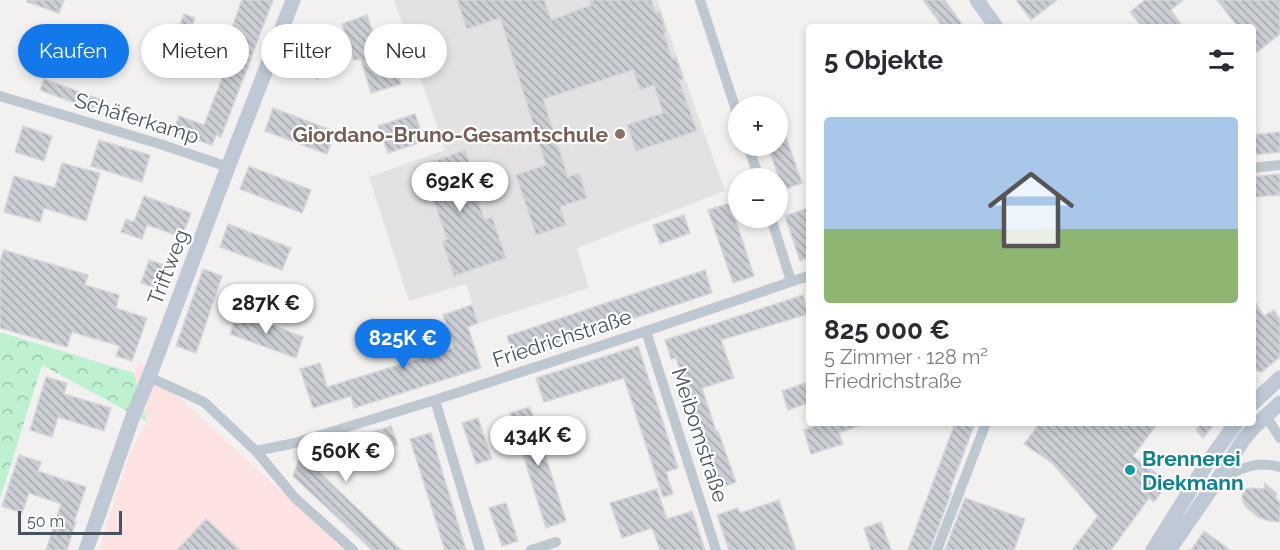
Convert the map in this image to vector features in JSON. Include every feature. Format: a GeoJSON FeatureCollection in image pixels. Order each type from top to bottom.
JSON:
{"type":"FeatureCollection","features":[{"type":"Feature","properties":{"kind":"main road","name":"Triftweg"},"geometry":{"type":"LineString","coordinates":[[86,550],[134,412],[293,0]]}},
{"type":"Feature","properties":{"kind":"main road"},"geometry":{"type":"LineString","coordinates":[[977,0],[994,24]]}},
{"type":"Feature","properties":{"kind":"main road"},"geometry":{"type":"LineString","coordinates":[[1256,398],[1280,378]]}},
{"type":"Feature","properties":{"kind":"main road"},"geometry":{"type":"LineString","coordinates":[[1169,550],[1243,440],[1280,403]]}},
{"type":"Feature","properties":{"kind":"main road"},"geometry":{"type":"LineString","coordinates":[[1256,404],[1266,416]]}},
{"type":"Feature","properties":{"kind":"main road"},"geometry":{"type":"LineString","coordinates":[[1153,550],[1206,465],[1234,426]]}},
{"type":"Feature","properties":{"kind":"street"},"geometry":{"type":"LineString","coordinates":[[700,0],[731,96]]}},
{"type":"Feature","properties":{"kind":"street","name":"Schäferkamp"},"geometry":{"type":"LineString","coordinates":[[0,96],[228,167]]}},
{"type":"Feature","properties":{"kind":"street"},"geometry":{"type":"LineString","coordinates":[[1256,168],[1280,165]]}},
{"type":"Feature","properties":{"kind":"street"},"geometry":{"type":"LineString","coordinates":[[774,228],[791,281]]}},
{"type":"Feature","properties":{"kind":"street","name":"Friedrichstraße"},"geometry":{"type":"LineString","coordinates":[[256,451],[295,443],[435,400],[806,277]]}},
{"type":"Feature","properties":{"kind":"street","name":"Meibomstraße"},"geometry":{"type":"LineString","coordinates":[[646,331],[716,550]]}},
{"type":"Feature","properties":{"kind":"street"},"geometry":{"type":"LineString","coordinates":[[149,377],[204,402],[256,451],[295,498],[353,550]]}},
{"type":"Feature","properties":{"kind":"street"},"geometry":{"type":"LineString","coordinates":[[435,400],[480,550]]}},
{"type":"Feature","properties":{"kind":"street"},"geometry":{"type":"LineString","coordinates":[[1266,416],[1280,438]]}},
{"type":"Feature","properties":{"kind":"street"},"geometry":{"type":"LineString","coordinates":[[937,550],[985,426]]}},
{"type":"Feature","properties":{"kind":"street"},"geometry":{"type":"LineString","coordinates":[[1218,479],[1248,466],[1259,464],[1280,467]]}},
{"type":"Feature","properties":{"kind":"street"},"geometry":{"type":"LineString","coordinates":[[531,550],[556,542]]}},
{"type":"Feature","properties":{"kind":"shaded area","name":"Giordano-Bruno-Gesamtschule"},"geometry":{"type":"Polygon","coordinates":[[[394,0],[657,0],[725,191],[577,248],[589,288],[479,323],[466,284],[409,301],[369,177],[445,150],[421,78],[447,78],[447,24],[402,24],[394,0]]]}},
{"type":"Feature","properties":{"kind":"shaded area"},"geometry":{"type":"Polygon","coordinates":[[[139,361],[345,550],[99,550],[129,455],[147,422],[134,373],[139,361]]]}},
{"type":"Feature","properties":{"kind":"green space"},"geometry":{"type":"Polygon","coordinates":[[[0,332],[134,373],[147,422],[42,365],[0,499],[0,332]]]}},
{"type":"Feature","properties":{"kind":"building"},"geometry":{"type":"Polygon","coordinates":[[[27,0],[64,0],[59,13],[27,2],[27,0]]]}},
{"type":"Feature","properties":{"kind":"building"},"geometry":{"type":"Polygon","coordinates":[[[242,0],[273,0],[264,24],[261,24],[261,32],[249,63],[249,24],[233,24],[242,0]]]}},
{"type":"Feature","properties":{"kind":"building"},"geometry":{"type":"Polygon","coordinates":[[[457,0],[544,0],[551,20],[591,5],[589,0],[651,0],[656,13],[660,11],[672,59],[676,57],[683,79],[679,80],[697,131],[636,151],[627,125],[663,113],[654,85],[640,90],[633,70],[543,99],[568,177],[579,173],[587,198],[560,207],[566,225],[536,235],[516,175],[546,165],[500,18],[467,29],[457,0]]]}},
{"type":"Feature","properties":{"kind":"building"},"geometry":{"type":"Polygon","coordinates":[[[923,0],[945,0],[962,24],[941,24],[923,0]]]}},
{"type":"Feature","properties":{"kind":"building"},"geometry":{"type":"Polygon","coordinates":[[[1016,0],[1057,0],[1031,20],[1016,0]]]}},
{"type":"Feature","properties":{"kind":"building"},"geometry":{"type":"Polygon","coordinates":[[[1145,0],[1183,0],[1171,10],[1181,24],[1140,24],[1130,12],[1145,0]]]}},
{"type":"Feature","properties":{"kind":"building"},"geometry":{"type":"Polygon","coordinates":[[[1217,0],[1280,0],[1280,34],[1257,52],[1256,24],[1236,24],[1217,0]]]}},
{"type":"Feature","properties":{"kind":"building"},"geometry":{"type":"Polygon","coordinates":[[[184,14],[195,18],[193,24],[180,24],[184,14]]]}},
{"type":"Feature","properties":{"kind":"building"},"geometry":{"type":"Polygon","coordinates":[[[367,15],[370,24],[364,24],[364,69],[361,59],[354,60],[352,54],[352,24],[342,24],[367,15]]]}},
{"type":"Feature","properties":{"kind":"building"},"geometry":{"type":"Polygon","coordinates":[[[222,78],[243,78],[221,137],[216,135],[212,145],[173,132],[179,116],[204,125],[222,78]]]}},
{"type":"Feature","properties":{"kind":"building"},"geometry":{"type":"Polygon","coordinates":[[[367,78],[399,78],[401,84],[371,93],[367,78]]]}},
{"type":"Feature","properties":{"kind":"building"},"geometry":{"type":"Polygon","coordinates":[[[44,79],[105,101],[101,113],[40,90],[44,79]]]}},
{"type":"Feature","properties":{"kind":"building"},"geometry":{"type":"Polygon","coordinates":[[[273,108],[336,132],[327,154],[265,131],[273,108]]]}},
{"type":"Feature","properties":{"kind":"building"},"geometry":{"type":"Polygon","coordinates":[[[415,114],[425,141],[388,153],[378,126],[415,114]]]}},
{"type":"Feature","properties":{"kind":"building"},"geometry":{"type":"Polygon","coordinates":[[[23,126],[52,136],[44,161],[15,152],[23,126]]]}},
{"type":"Feature","properties":{"kind":"building"},"geometry":{"type":"Polygon","coordinates":[[[1280,132],[1280,152],[1256,155],[1256,135],[1280,132]]]}},
{"type":"Feature","properties":{"kind":"building"},"geometry":{"type":"Polygon","coordinates":[[[99,140],[150,155],[142,182],[91,166],[99,140]]]}},
{"type":"Feature","properties":{"kind":"building"},"geometry":{"type":"Polygon","coordinates":[[[788,143],[802,183],[788,188],[788,168],[776,168],[771,156],[788,156],[788,143]]]}},
{"type":"Feature","properties":{"kind":"building"},"geometry":{"type":"Polygon","coordinates":[[[465,150],[477,185],[473,187],[485,220],[492,217],[506,258],[454,276],[442,241],[447,239],[433,199],[425,202],[414,168],[465,150]]]}},
{"type":"Feature","properties":{"kind":"building"},"geometry":{"type":"Polygon","coordinates":[[[62,163],[100,173],[86,221],[44,208],[40,222],[4,212],[14,176],[55,188],[62,163]]]}},
{"type":"Feature","properties":{"kind":"building"},"geometry":{"type":"Polygon","coordinates":[[[249,166],[311,190],[302,213],[240,189],[249,166]]]}},
{"type":"Feature","properties":{"kind":"building"},"geometry":{"type":"Polygon","coordinates":[[[1280,174],[1280,195],[1256,197],[1256,177],[1280,174]]]}},
{"type":"Feature","properties":{"kind":"building"},"geometry":{"type":"Polygon","coordinates":[[[144,196],[191,213],[182,237],[147,225],[142,239],[121,232],[126,219],[134,222],[144,196]]]}},
{"type":"Feature","properties":{"kind":"building"},"geometry":{"type":"Polygon","coordinates":[[[728,204],[728,228],[738,228],[754,276],[733,283],[708,210],[728,204]]]}},
{"type":"Feature","properties":{"kind":"building"},"geometry":{"type":"Polygon","coordinates":[[[806,209],[806,259],[800,261],[788,225],[788,215],[806,209]]]}},
{"type":"Feature","properties":{"kind":"building"},"geometry":{"type":"Polygon","coordinates":[[[684,215],[690,233],[660,244],[653,225],[684,215]]]}},
{"type":"Feature","properties":{"kind":"building"},"geometry":{"type":"Polygon","coordinates":[[[228,224],[291,248],[282,270],[220,247],[228,224]]]}},
{"type":"Feature","properties":{"kind":"building"},"geometry":{"type":"Polygon","coordinates":[[[4,250],[88,275],[85,285],[119,295],[116,308],[147,318],[132,361],[116,356],[120,346],[72,332],[67,347],[0,328],[0,261],[4,250]]]}},
{"type":"Feature","properties":{"kind":"building"},"geometry":{"type":"Polygon","coordinates":[[[149,260],[168,266],[160,289],[141,283],[149,260]]]}},
{"type":"Feature","properties":{"kind":"building"},"geometry":{"type":"Polygon","coordinates":[[[203,269],[222,276],[196,353],[176,346],[203,269]]]}},
{"type":"Feature","properties":{"kind":"building"},"geometry":{"type":"Polygon","coordinates":[[[705,270],[712,293],[514,357],[507,336],[705,270]]]}},
{"type":"Feature","properties":{"kind":"building"},"geometry":{"type":"Polygon","coordinates":[[[803,295],[806,315],[721,340],[734,378],[702,388],[736,482],[717,489],[676,358],[671,359],[665,340],[803,295]]]}},
{"type":"Feature","properties":{"kind":"building"},"geometry":{"type":"Polygon","coordinates":[[[1256,304],[1264,316],[1274,310],[1280,319],[1280,357],[1262,372],[1256,371],[1256,304]]]}},
{"type":"Feature","properties":{"kind":"building"},"geometry":{"type":"Polygon","coordinates":[[[472,305],[478,323],[468,327],[481,368],[354,408],[351,396],[313,408],[300,369],[320,363],[327,387],[454,348],[443,315],[472,305]]]}},
{"type":"Feature","properties":{"kind":"building"},"geometry":{"type":"Polygon","coordinates":[[[238,312],[303,337],[296,358],[230,334],[238,312]]]}},
{"type":"Feature","properties":{"kind":"building"},"geometry":{"type":"Polygon","coordinates":[[[638,346],[678,468],[666,472],[673,494],[663,497],[624,378],[544,402],[536,378],[638,346]]]}},
{"type":"Feature","properties":{"kind":"building"},"geometry":{"type":"Polygon","coordinates":[[[46,377],[67,383],[64,394],[111,408],[104,431],[58,417],[52,437],[30,430],[46,377]]]}},
{"type":"Feature","properties":{"kind":"building"},"geometry":{"type":"Polygon","coordinates":[[[806,383],[806,404],[788,410],[782,391],[806,383]]]}},
{"type":"Feature","properties":{"kind":"building"},"geometry":{"type":"Polygon","coordinates":[[[530,407],[566,521],[546,528],[510,413],[530,407]]]}},
{"type":"Feature","properties":{"kind":"building"},"geometry":{"type":"Polygon","coordinates":[[[478,418],[492,459],[476,464],[462,423],[478,418]]]}},
{"type":"Feature","properties":{"kind":"building"},"geometry":{"type":"Polygon","coordinates":[[[391,426],[398,445],[319,472],[401,550],[372,550],[293,476],[300,456],[391,426]]]}},
{"type":"Feature","properties":{"kind":"building"},"geometry":{"type":"Polygon","coordinates":[[[816,426],[858,426],[839,433],[843,444],[811,454],[804,430],[816,426]]]}},
{"type":"Feature","properties":{"kind":"building"},"geometry":{"type":"Polygon","coordinates":[[[954,426],[974,426],[930,550],[908,550],[954,426]]]}},
{"type":"Feature","properties":{"kind":"building"},"geometry":{"type":"Polygon","coordinates":[[[1038,426],[1156,426],[1133,456],[1169,482],[1154,502],[1149,498],[1111,550],[1072,550],[1098,516],[1052,463],[1024,444],[1038,426]]]}},
{"type":"Feature","properties":{"kind":"building","name":"Brennerei Diekmann"},"geometry":{"type":"Polygon","coordinates":[[[1198,426],[1213,426],[1203,438],[1196,430],[1198,426]]]}},
{"type":"Feature","properties":{"kind":"building"},"geometry":{"type":"Polygon","coordinates":[[[431,433],[466,550],[445,550],[410,439],[431,433]]]}},
{"type":"Feature","properties":{"kind":"building"},"geometry":{"type":"Polygon","coordinates":[[[19,455],[41,462],[38,471],[86,487],[67,550],[46,550],[61,504],[29,493],[22,513],[2,506],[19,455]]]}},
{"type":"Feature","properties":{"kind":"building"},"geometry":{"type":"Polygon","coordinates":[[[1265,483],[1277,494],[1275,497],[1280,502],[1280,522],[1258,517],[1243,502],[1242,496],[1246,489],[1264,489],[1265,483]]]}},
{"type":"Feature","properties":{"kind":"building"},"geometry":{"type":"Polygon","coordinates":[[[657,489],[667,519],[692,511],[705,550],[660,550],[652,528],[622,538],[610,503],[657,489]]]}},
{"type":"Feature","properties":{"kind":"building"},"geometry":{"type":"Polygon","coordinates":[[[965,498],[1025,519],[1014,550],[945,550],[965,498]]]}},
{"type":"Feature","properties":{"kind":"building"},"geometry":{"type":"Polygon","coordinates":[[[779,500],[796,550],[729,550],[717,515],[738,508],[740,513],[779,500]]]}},
{"type":"Feature","properties":{"kind":"building"},"geometry":{"type":"Polygon","coordinates":[[[506,503],[518,541],[502,546],[489,508],[506,503]]]}},
{"type":"Feature","properties":{"kind":"building"},"geometry":{"type":"Polygon","coordinates":[[[206,519],[240,550],[177,550],[206,519]]]}},
{"type":"Feature","properties":{"kind":"building"},"geometry":{"type":"Polygon","coordinates":[[[881,522],[891,550],[871,550],[864,528],[881,522]]]}},
{"type":"Feature","properties":{"kind":"building"},"geometry":{"type":"Polygon","coordinates":[[[1204,531],[1230,550],[1191,550],[1204,531]]]}},
{"type":"Feature","properties":{"kind":"place","name":"Giordano-Bruno-Gesamtschule"},"geometry":{"type":"Point","coordinates":[620,134]}},
{"type":"Feature","properties":{"kind":"place","name":"Brennerei Diekmann"},"geometry":{"type":"Point","coordinates":[1130,470]}}]}
